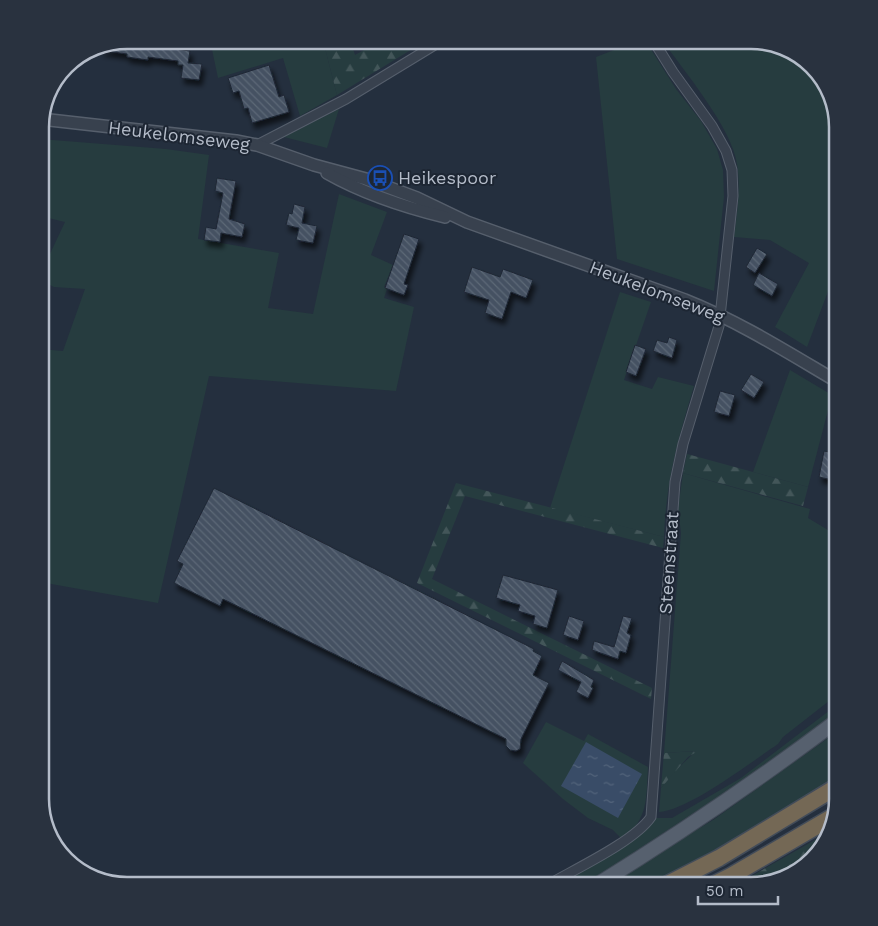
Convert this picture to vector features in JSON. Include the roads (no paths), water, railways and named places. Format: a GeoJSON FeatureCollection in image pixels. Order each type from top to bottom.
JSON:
{"type":"FeatureCollection","features":[{"type":"Feature","properties":{"kind":"highway"},"geometry":{"type":"LineString","coordinates":[[682,877],[719,858],[829,791]]}},
{"type":"Feature","properties":{"kind":"highway"},"geometry":{"type":"LineString","coordinates":[[727,877],[826,821]]}},
{"type":"Feature","properties":{"kind":"main road"},"geometry":{"type":"LineString","coordinates":[[610,877],[706,815],[829,727]]}},
{"type":"Feature","properties":{"kind":"street"},"geometry":{"type":"LineString","coordinates":[[257,145],[346,99],[428,49]]}},
{"type":"Feature","properties":{"kind":"street","name":"Steenstraat"},"geometry":{"type":"LineString","coordinates":[[562,877],[627,839],[646,825],[651,817],[675,482],[683,444],[719,326],[732,196],[732,170],[726,150],[712,126],[659,49]]}},
{"type":"Feature","properties":{"kind":"street","name":"Heukelomseweg"},"geometry":{"type":"LineString","coordinates":[[49,120],[215,137],[257,145],[314,165],[366,192],[413,209],[466,222],[685,300],[719,314],[768,340],[829,377]]}},
{"type":"Feature","properties":{"kind":"water"},"geometry":{"type":"Polygon","coordinates":[[[586,742],[642,774],[618,818],[561,786],[586,742]]]}},
{"type":"Feature","properties":{"kind":"place","name":"Heikespoor"},"geometry":{"type":"Point","coordinates":[380,178]}}]}
